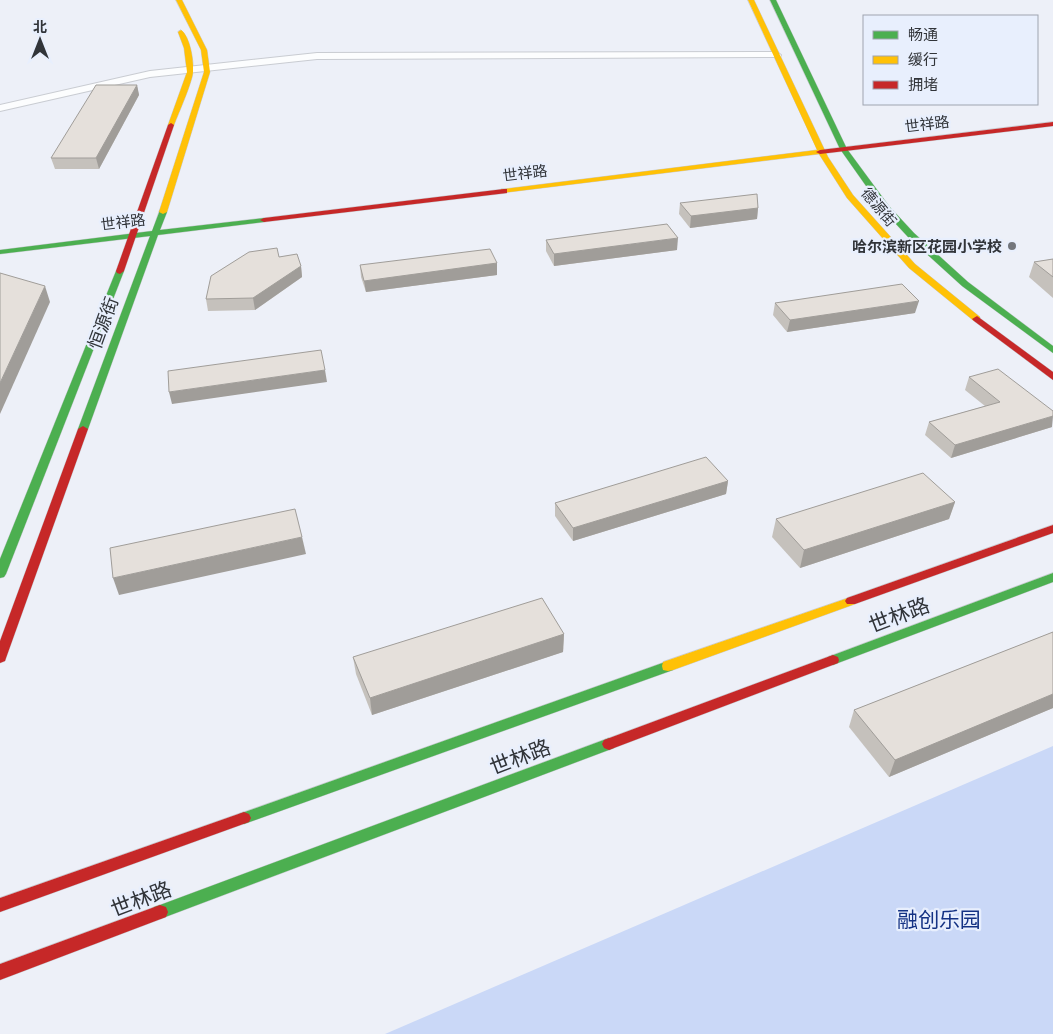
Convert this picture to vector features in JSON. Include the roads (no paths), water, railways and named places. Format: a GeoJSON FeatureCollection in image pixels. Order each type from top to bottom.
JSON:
{"type":"FeatureCollection","features":[{"type":"Feature","properties":{"kind":"main road","name":"恒源街"},"geometry":{"type":"LineString","coordinates":[[0,658],[153,238],[197,109],[207,72],[204,50],[179,0]]}},
{"type":"Feature","properties":{"kind":"main road","name":"德源街"},"geometry":{"type":"LineString","coordinates":[[751,0],[822,155],[850,196],[912,266],[944,294],[1053,377]]}},
{"type":"Feature","properties":{"kind":"main road","name":"德源街"},"geometry":{"type":"LineString","coordinates":[[773,0],[846,152],[873,191],[924,249],[992,306],[1053,350]]}},
{"type":"Feature","properties":{"kind":"main road","name":"恒源街"},"geometry":{"type":"LineString","coordinates":[[0,574],[132,240],[190,69],[187,48],[178,25]]}},
{"type":"Feature","properties":{"kind":"main road","name":"世祥路"},"geometry":{"type":"LineString","coordinates":[[0,252],[153,238],[846,152],[1053,124]]}},
{"type":"Feature","properties":{"kind":"main road","name":"世祥路"},"geometry":{"type":"LineString","coordinates":[[0,261],[132,240]]}},
{"type":"Feature","properties":{"kind":"main road","name":"世林路"},"geometry":{"type":"LineString","coordinates":[[0,905],[1053,529]]}},
{"type":"Feature","properties":{"kind":"main road","name":"世林路"},"geometry":{"type":"LineString","coordinates":[[0,972],[1053,577]]}},
{"type":"Feature","properties":{"kind":"street"},"geometry":{"type":"LineString","coordinates":[[0,108],[130,78],[266,60],[353,55],[777,55]]}},
{"type":"Feature","properties":{"kind":"place","name":"哈尔滨新区花园小学校"},"geometry":{"type":"Point","coordinates":[1012,246]}},
{"type":"Feature","properties":{"kind":"park label","name":"融创乐园"},"geometry":{"type":"Point","coordinates":[939,919]}}]}
